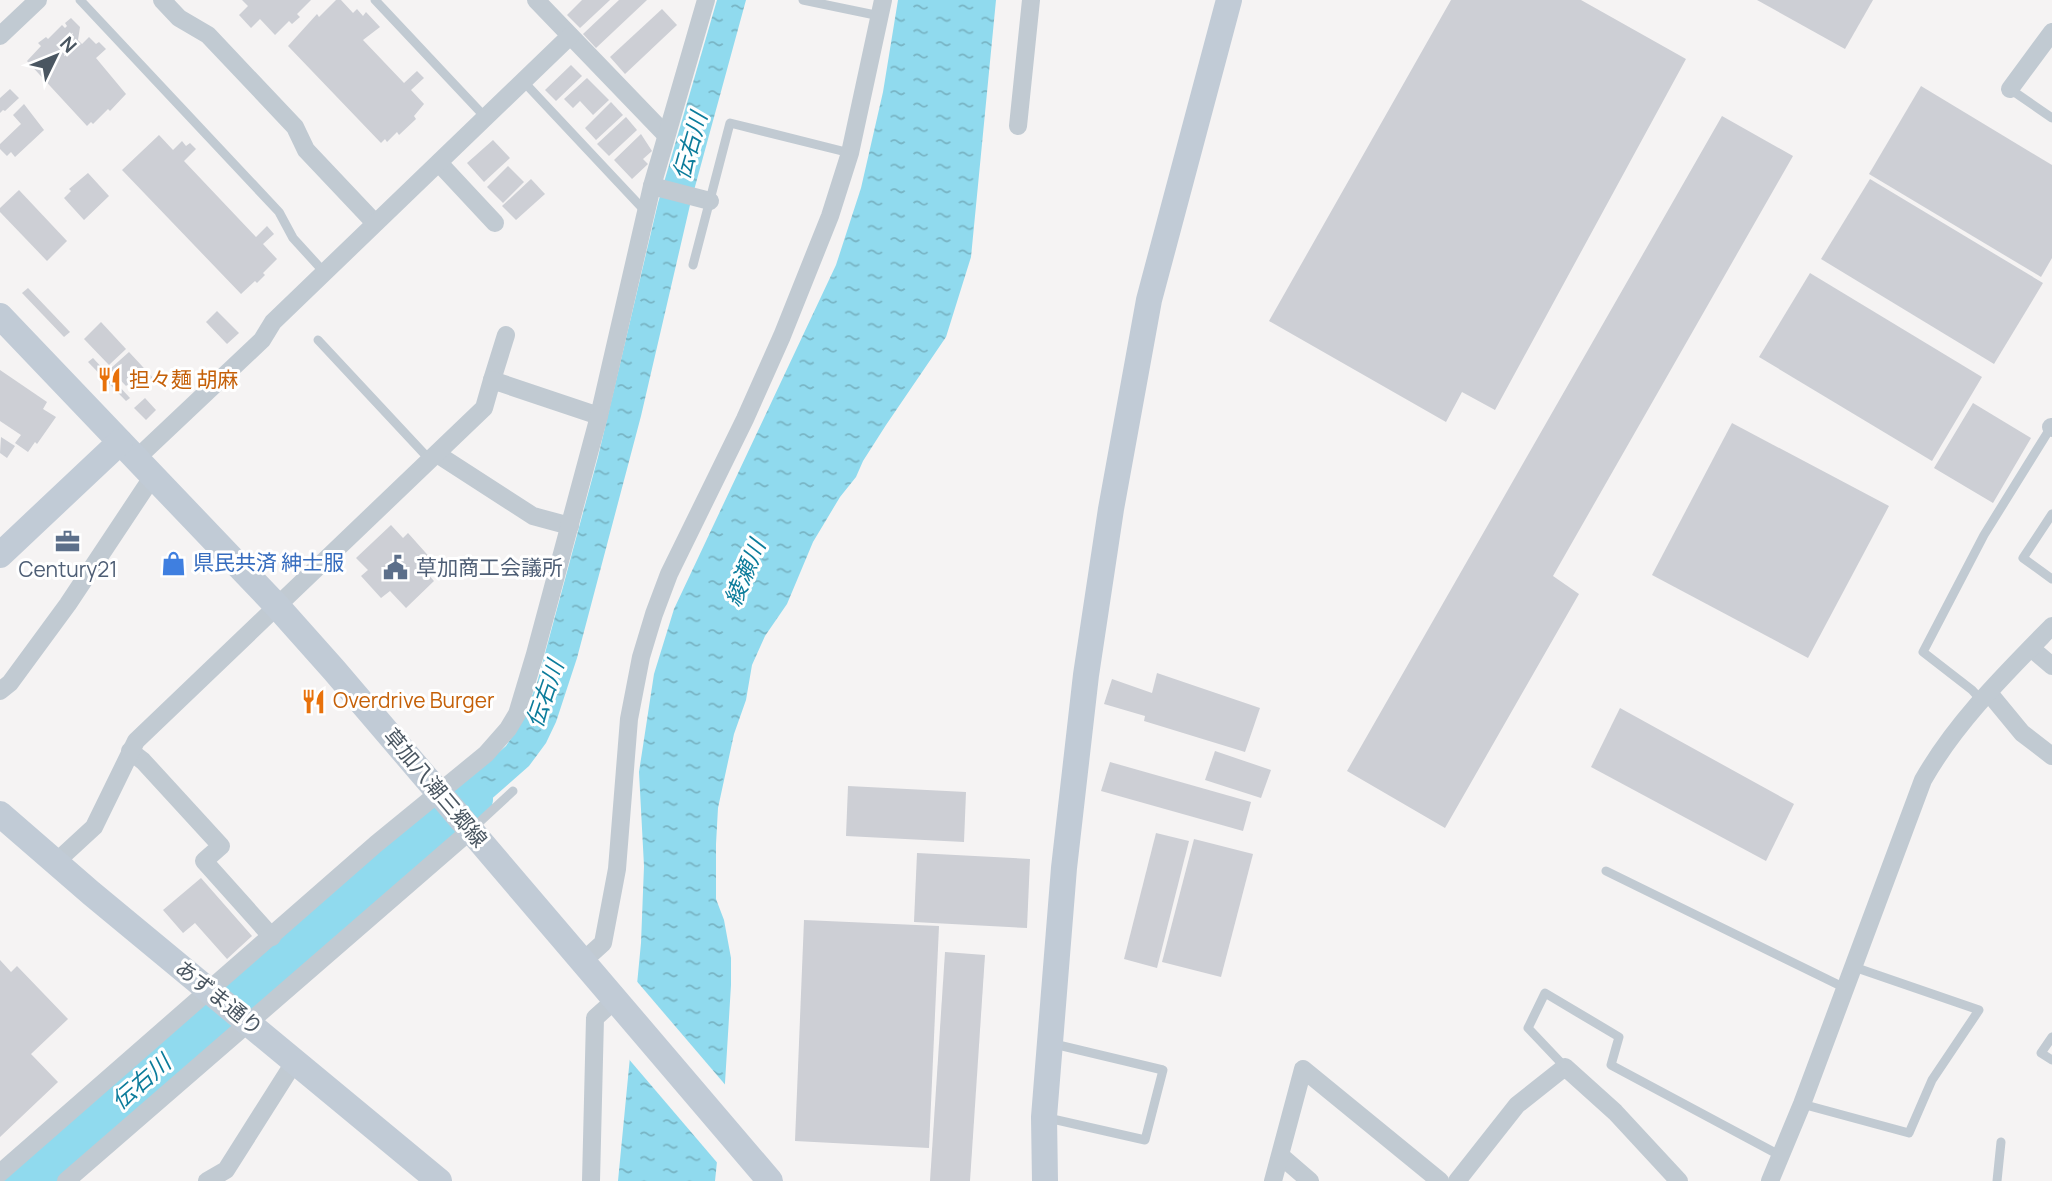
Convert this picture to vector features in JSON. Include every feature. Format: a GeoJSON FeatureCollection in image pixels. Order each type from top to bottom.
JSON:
{"type":"FeatureCollection","features":[{"type":"Feature","properties":{"kind":"street"},"geometry":{"type":"LineString","coordinates":[[0,36],[38,0]]}},
{"type":"Feature","properties":{"kind":"street"},"geometry":{"type":"LineString","coordinates":[[162,0],[179,18],[208,34],[295,127],[306,150],[375,223]]}},
{"type":"Feature","properties":{"kind":"street"},"geometry":{"type":"LineString","coordinates":[[536,0],[666,135]]}},
{"type":"Feature","properties":{"kind":"street"},"geometry":{"type":"LineString","coordinates":[[0,1173],[213,992],[376,844],[442,797],[508,729],[517,714],[570,526],[599,416],[645,211],[655,187],[666,135],[706,0]]}},
{"type":"Feature","properties":{"kind":"street"},"geometry":{"type":"LineString","coordinates":[[1018,125],[1031,0]]}},
{"type":"Feature","properties":{"kind":"street"},"geometry":{"type":"LineString","coordinates":[[1045,1181],[1044,1117],[1064,868],[1083,702],[1111,509],[1149,300],[1229,0]]}},
{"type":"Feature","properties":{"kind":"street"},"geometry":{"type":"LineString","coordinates":[[582,962],[603,943],[617,869],[629,719],[641,657],[654,614],[669,574],[745,419],[782,336],[830,216],[850,153],[882,8]]}},
{"type":"Feature","properties":{"kind":"street"},"geometry":{"type":"LineString","coordinates":[[2010,89],[2052,32]]}},
{"type":"Feature","properties":{"kind":"street"},"geometry":{"type":"LineString","coordinates":[[0,555],[137,458],[262,340],[273,321],[570,36]]}},
{"type":"Feature","properties":{"kind":"street"},"geometry":{"type":"LineString","coordinates":[[439,163],[495,223]]}},
{"type":"Feature","properties":{"kind":"street"},"geometry":{"type":"LineString","coordinates":[[655,187],[704,200]]}},
{"type":"Feature","properties":{"kind":"street","name":"草加八潮三郷線"},"geometry":{"type":"LineString","coordinates":[[0,316],[277,606],[771,1181]]}},
{"type":"Feature","properties":{"kind":"street"},"geometry":{"type":"LineString","coordinates":[[55,862],[94,827],[135,741],[484,408],[506,335]]}},
{"type":"Feature","properties":{"kind":"street"},"geometry":{"type":"LineString","coordinates":[[492,380],[599,416]]}},
{"type":"Feature","properties":{"kind":"street"},"geometry":{"type":"LineString","coordinates":[[434,457],[533,516],[570,526]]}},
{"type":"Feature","properties":{"kind":"street"},"geometry":{"type":"LineString","coordinates":[[0,691],[9,683],[68,604],[137,458]]}},
{"type":"Feature","properties":{"kind":"street"},"geometry":{"type":"LineString","coordinates":[[1770,1181],[1782,1157],[1923,780],[1940,751],[2052,626]]}},
{"type":"Feature","properties":{"kind":"street"},"geometry":{"type":"LineString","coordinates":[[2031,648],[2052,666]]}},
{"type":"Feature","properties":{"kind":"street"},"geometry":{"type":"LineString","coordinates":[[1986,697],[2022,733],[2052,756]]}},
{"type":"Feature","properties":{"kind":"street"},"geometry":{"type":"LineString","coordinates":[[130,751],[143,761],[221,846],[204,861],[272,937]]}},
{"type":"Feature","properties":{"kind":"street","name":"あずま通り"},"geometry":{"type":"LineString","coordinates":[[0,814],[439,1181]]}},
{"type":"Feature","properties":{"kind":"street"},"geometry":{"type":"LineString","coordinates":[[66,1181],[468,827]]}},
{"type":"Feature","properties":{"kind":"street"},"geometry":{"type":"LineString","coordinates":[[591,1181],[595,1018],[611,995]]}},
{"type":"Feature","properties":{"kind":"street"},"geometry":{"type":"LineString","coordinates":[[207,1181],[231,1176],[295,1061]]}},
{"type":"Feature","properties":{"kind":"street"},"geometry":{"type":"LineString","coordinates":[[1457,1181],[1517,1105],[1565,1067],[1615,1112],[1679,1181]]}},
{"type":"Feature","properties":{"kind":"street"},"geometry":{"type":"LineString","coordinates":[[1273,1181],[1303,1069],[1440,1181]]}},
{"type":"Feature","properties":{"kind":"street"},"geometry":{"type":"LineString","coordinates":[[1281,1156],[1310,1181]]}},
{"type":"Feature","properties":{"kind":"lane"},"geometry":{"type":"LineString","coordinates":[[80,0],[279,212],[293,238],[324,272]]}},
{"type":"Feature","properties":{"kind":"lane"},"geometry":{"type":"LineString","coordinates":[[375,0],[486,118]]}},
{"type":"Feature","properties":{"kind":"lane"},"geometry":{"type":"LineString","coordinates":[[803,0],[882,8]]}},
{"type":"Feature","properties":{"kind":"lane"},"geometry":{"type":"LineString","coordinates":[[523,81],[645,211]]}},
{"type":"Feature","properties":{"kind":"lane"},"geometry":{"type":"LineString","coordinates":[[2010,89],[2052,118]]}},
{"type":"Feature","properties":{"kind":"lane"},"geometry":{"type":"LineString","coordinates":[[693,265],[704,200],[730,123],[850,153]]}},
{"type":"Feature","properties":{"kind":"lane"},"geometry":{"type":"LineString","coordinates":[[318,340],[434,457]]}},
{"type":"Feature","properties":{"kind":"lane"},"geometry":{"type":"LineString","coordinates":[[1986,697],[1972,690],[1923,652],[1984,535],[2052,427]]}},
{"type":"Feature","properties":{"kind":"lane"},"geometry":{"type":"LineString","coordinates":[[2052,514],[2023,558],[2052,579]]}},
{"type":"Feature","properties":{"kind":"lane"},"geometry":{"type":"LineString","coordinates":[[468,827],[513,791]]}},
{"type":"Feature","properties":{"kind":"lane"},"geometry":{"type":"LineString","coordinates":[[1606,871],[1845,988]]}},
{"type":"Feature","properties":{"kind":"lane"},"geometry":{"type":"LineString","coordinates":[[1802,1104],[1909,1133],[1932,1080],[1979,1010],[1854,967]]}},
{"type":"Feature","properties":{"kind":"lane"},"geometry":{"type":"LineString","coordinates":[[1565,1067],[1528,1028],[1545,993],[1619,1037],[1611,1065],[1782,1157]]}},
{"type":"Feature","properties":{"kind":"lane"},"geometry":{"type":"LineString","coordinates":[[2052,1037],[2041,1052],[2052,1060]]}},
{"type":"Feature","properties":{"kind":"lane"},"geometry":{"type":"LineString","coordinates":[[1044,1117],[1145,1140],[1163,1070],[1049,1043]]}},
{"type":"Feature","properties":{"kind":"lane"},"geometry":{"type":"LineString","coordinates":[[1997,1181],[2001,1142]]}},
{"type":"Feature","properties":{"kind":"water"},"geometry":{"type":"Polygon","coordinates":[[[717,0],[746,0],[690,205],[641,416],[577,658],[556,722],[546,743],[529,766],[438,846],[418,823],[506,746],[521,723],[537,683],[598,457],[658,203],[717,0]]]}},
{"type":"Feature","properties":{"kind":"water","name":"綾瀬川"},"geometry":{"type":"Polygon","coordinates":[[[898,0],[996,0],[971,257],[946,337],[886,425],[813,542],[787,604],[765,636],[752,665],[746,700],[734,734],[718,808],[716,899],[724,920],[731,958],[731,985],[715,1181],[618,1181],[641,943],[644,866],[639,772],[654,674],[674,609],[836,265],[861,188],[883,92],[898,0]]]}},
{"type":"Feature","properties":{"kind":"pier"},"geometry":{"type":"Polygon","coordinates":[[[466,782],[486,805],[445,841],[424,817],[466,782]]]}},
{"type":"Feature","properties":{"kind":"pier"},"geometry":{"type":"Polygon","coordinates":[[[634,978],[728,1088],[720,1166],[627,1057],[634,978]]]}},
{"type":"Feature","properties":{"kind":"building"},"geometry":{"type":"Polygon","coordinates":[[[242,0],[311,0],[297,14],[300,17],[292,24],[289,21],[275,35],[260,19],[251,28],[239,15],[248,6],[242,0]]]}},
{"type":"Feature","properties":{"kind":"building"},"geometry":{"type":"Polygon","coordinates":[[[336,0],[341,0],[353,13],[357,9],[363,16],[366,12],[380,27],[363,40],[404,83],[417,71],[424,78],[411,90],[424,104],[414,116],[416,119],[387,142],[385,139],[381,143],[288,46],[317,14],[319,17],[336,0]]]}},
{"type":"Feature","properties":{"kind":"building"},"geometry":{"type":"Polygon","coordinates":[[[582,0],[610,0],[580,28],[567,15],[582,0]]]}},
{"type":"Feature","properties":{"kind":"building"},"geometry":{"type":"Polygon","coordinates":[[[619,0],[647,0],[596,48],[583,34],[619,0]]]}},
{"type":"Feature","properties":{"kind":"building"},"geometry":{"type":"Polygon","coordinates":[[[1451,0],[1581,0],[1686,59],[1495,410],[1462,392],[1446,422],[1269,321],[1451,0]]]}},
{"type":"Feature","properties":{"kind":"building"},"geometry":{"type":"Polygon","coordinates":[[[1757,0],[1873,0],[1845,49],[1757,0]]]}},
{"type":"Feature","properties":{"kind":"building"},"geometry":{"type":"Polygon","coordinates":[[[662,9],[677,25],[625,74],[610,57],[662,9]]]}},
{"type":"Feature","properties":{"kind":"building"},"geometry":{"type":"Polygon","coordinates":[[[71,18],[80,27],[78,40],[82,44],[89,37],[106,49],[96,58],[126,94],[110,111],[108,109],[93,124],[91,122],[87,126],[27,61],[41,46],[38,43],[46,37],[48,39],[62,25],[65,28],[65,23],[71,18]]]}},
{"type":"Feature","properties":{"kind":"building"},"geometry":{"type":"Polygon","coordinates":[[[571,65],[582,76],[556,101],[545,90],[571,65]]]}},
{"type":"Feature","properties":{"kind":"building"},"geometry":{"type":"Polygon","coordinates":[[[587,78],[609,100],[593,115],[580,101],[573,108],[564,99],[587,78]]]}},
{"type":"Feature","properties":{"kind":"building"},"geometry":{"type":"Polygon","coordinates":[[[1921,86],[2052,165],[2052,258],[2041,277],[1869,174],[1921,86]]]}},
{"type":"Feature","properties":{"kind":"building"},"geometry":{"type":"Polygon","coordinates":[[[10,89],[19,98],[0,113],[0,98],[10,89]]]}},
{"type":"Feature","properties":{"kind":"building"},"geometry":{"type":"Polygon","coordinates":[[[611,102],[623,115],[596,140],[585,128],[611,102]]]}},
{"type":"Feature","properties":{"kind":"building"},"geometry":{"type":"Polygon","coordinates":[[[24,104],[44,130],[15,157],[11,152],[7,156],[0,149],[0,144],[21,124],[13,115],[24,104]]]}},
{"type":"Feature","properties":{"kind":"building"},"geometry":{"type":"Polygon","coordinates":[[[1722,116],[1793,156],[1553,576],[1579,594],[1445,828],[1347,771],[1722,116]]]}},
{"type":"Feature","properties":{"kind":"building"},"geometry":{"type":"Polygon","coordinates":[[[626,117],[637,130],[609,156],[597,144],[626,117]]]}},
{"type":"Feature","properties":{"kind":"building"},"geometry":{"type":"Polygon","coordinates":[[[641,134],[652,151],[643,159],[648,164],[632,179],[614,160],[641,134]]]}},
{"type":"Feature","properties":{"kind":"building"},"geometry":{"type":"Polygon","coordinates":[[[159,135],[173,150],[182,141],[186,146],[190,143],[196,149],[184,161],[256,237],[267,226],[274,234],[263,244],[277,259],[257,283],[255,281],[241,294],[122,170],[159,135]]]}},
{"type":"Feature","properties":{"kind":"building"},"geometry":{"type":"Polygon","coordinates":[[[493,140],[510,158],[484,182],[467,163],[493,140]]]}},
{"type":"Feature","properties":{"kind":"building"},"geometry":{"type":"Polygon","coordinates":[[[508,166],[524,182],[503,203],[487,187],[508,166]]]}},
{"type":"Feature","properties":{"kind":"building"},"geometry":{"type":"Polygon","coordinates":[[[88,173],[109,196],[84,220],[64,198],[71,191],[69,189],[88,173]]]}},
{"type":"Feature","properties":{"kind":"building"},"geometry":{"type":"Polygon","coordinates":[[[531,179],[545,194],[516,220],[502,206],[531,179]]]}},
{"type":"Feature","properties":{"kind":"building"},"geometry":{"type":"Polygon","coordinates":[[[1870,179],[2043,283],[1994,364],[1821,259],[1870,179]]]}},
{"type":"Feature","properties":{"kind":"building"},"geometry":{"type":"Polygon","coordinates":[[[19,190],[67,241],[47,261],[0,212],[0,208],[19,190]]]}},
{"type":"Feature","properties":{"kind":"building"},"geometry":{"type":"Polygon","coordinates":[[[1810,273],[1982,377],[1932,461],[1759,357],[1810,273]]]}},
{"type":"Feature","properties":{"kind":"building"},"geometry":{"type":"Polygon","coordinates":[[[28,288],[70,332],[64,337],[22,293],[28,288]]]}},
{"type":"Feature","properties":{"kind":"building"},"geometry":{"type":"Polygon","coordinates":[[[217,311],[239,333],[227,344],[206,322],[217,311]]]}},
{"type":"Feature","properties":{"kind":"building"},"geometry":{"type":"Polygon","coordinates":[[[101,322],[126,349],[109,365],[84,339],[101,322]]]}},
{"type":"Feature","properties":{"kind":"building"},"geometry":{"type":"Polygon","coordinates":[[[129,352],[155,380],[150,384],[146,380],[138,387],[132,381],[126,386],[110,369],[129,352]]]}},
{"type":"Feature","properties":{"kind":"building","name":"担々麺 胡麻"},"geometry":{"type":"Polygon","coordinates":[[[93,358],[130,398],[126,401],[88,362],[93,358]]]}},
{"type":"Feature","properties":{"kind":"building"},"geometry":{"type":"Polygon","coordinates":[[[0,370],[47,402],[43,409],[56,417],[28,452],[15,443],[21,435],[0,421],[0,370]]]}},
{"type":"Feature","properties":{"kind":"building"},"geometry":{"type":"Polygon","coordinates":[[[145,398],[156,410],[146,420],[134,408],[145,398]]]}},
{"type":"Feature","properties":{"kind":"building"},"geometry":{"type":"Polygon","coordinates":[[[1973,403],[2031,438],[1993,503],[1934,468],[1973,403]]]}},
{"type":"Feature","properties":{"kind":"building"},"geometry":{"type":"Polygon","coordinates":[[[1732,423],[1889,506],[1808,658],[1652,575],[1732,423]]]}},
{"type":"Feature","properties":{"kind":"building"},"geometry":{"type":"Polygon","coordinates":[[[1,437],[15,446],[7,458],[0,453],[1,437]]]}},
{"type":"Feature","properties":{"kind":"building"},"geometry":{"type":"Polygon","coordinates":[[[391,525],[403,538],[408,533],[433,561],[424,570],[434,581],[406,608],[390,591],[381,598],[361,576],[368,570],[356,558],[391,525]]]}},
{"type":"Feature","properties":{"kind":"building"},"geometry":{"type":"Polygon","coordinates":[[[1157,673],[1260,708],[1245,752],[1144,721],[1145,716],[1104,704],[1112,679],[1152,693],[1157,673]]]}},
{"type":"Feature","properties":{"kind":"building"},"geometry":{"type":"Polygon","coordinates":[[[1620,708],[1794,804],[1766,861],[1591,767],[1620,708]]]}},
{"type":"Feature","properties":{"kind":"building"},"geometry":{"type":"Polygon","coordinates":[[[1215,751],[1271,770],[1261,798],[1205,780],[1215,751]]]}},
{"type":"Feature","properties":{"kind":"building"},"geometry":{"type":"Polygon","coordinates":[[[1110,762],[1251,802],[1243,831],[1101,791],[1110,762]]]}},
{"type":"Feature","properties":{"kind":"building"},"geometry":{"type":"Polygon","coordinates":[[[848,786],[966,792],[964,842],[846,836],[848,786]]]}},
{"type":"Feature","properties":{"kind":"building"},"geometry":{"type":"Polygon","coordinates":[[[1156,833],[1189,841],[1157,968],[1124,959],[1156,833]]]}},
{"type":"Feature","properties":{"kind":"building"},"geometry":{"type":"Polygon","coordinates":[[[1194,839],[1253,854],[1221,977],[1162,962],[1194,839]]]}},
{"type":"Feature","properties":{"kind":"building"},"geometry":{"type":"Polygon","coordinates":[[[917,853],[1030,859],[1027,928],[914,922],[917,853]]]}},
{"type":"Feature","properties":{"kind":"building"},"geometry":{"type":"Polygon","coordinates":[[[201,878],[252,936],[227,959],[195,923],[183,933],[163,910],[201,878]]]}},
{"type":"Feature","properties":{"kind":"building"},"geometry":{"type":"Polygon","coordinates":[[[804,920],[939,926],[929,1148],[795,1141],[804,920]]]}},
{"type":"Feature","properties":{"kind":"building"},"geometry":{"type":"Polygon","coordinates":[[[945,952],[985,955],[970,1181],[930,1181],[945,952]]]}},
{"type":"Feature","properties":{"kind":"building"},"geometry":{"type":"Polygon","coordinates":[[[0,960],[11,972],[17,966],[68,1019],[31,1054],[58,1082],[0,1137],[0,960]]]}},
{"type":"Feature","properties":{"kind":"waterway","name":"伝右川"},"geometry":{"type":"LineString","coordinates":[[25,1181],[395,861],[472,799]]}},
{"type":"Feature","properties":{"kind":"place","name":"担々麺 胡麻"},"geometry":{"type":"Point","coordinates":[109,380]}},
{"type":"Feature","properties":{"kind":"place","name":"Century21"},"geometry":{"type":"Point","coordinates":[68,541]}},
{"type":"Feature","properties":{"kind":"place","name":"県民共済 紳士服"},"geometry":{"type":"Point","coordinates":[173,563]}},
{"type":"Feature","properties":{"kind":"place","name":"草加商工会議所"},"geometry":{"type":"Point","coordinates":[396,568]}},
{"type":"Feature","properties":{"kind":"place","name":"Overdrive Burger"},"geometry":{"type":"Point","coordinates":[313,701]}}]}
